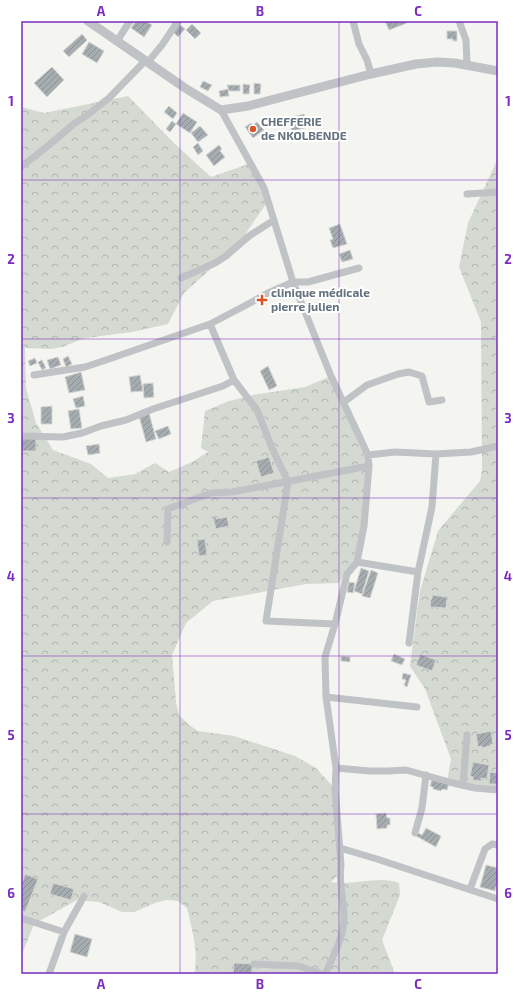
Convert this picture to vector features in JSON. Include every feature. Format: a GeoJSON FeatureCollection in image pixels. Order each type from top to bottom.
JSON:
{"type":"FeatureCollection","features":[{"type":"Feature","properties":{"kind":"street"},"geometry":{"type":"LineString","coordinates":[[88,21],[185,88],[221,110],[264,188],[293,282],[330,372],[368,455],[369,466],[364,526],[357,562],[347,574],[335,624],[325,657],[326,697],[336,768],[335,789],[341,865],[339,874],[342,891],[344,922],[336,952],[325,974]]}},
{"type":"Feature","properties":{"kind":"street"},"geometry":{"type":"LineString","coordinates":[[117,41],[130,21]]}},
{"type":"Feature","properties":{"kind":"street"},"geometry":{"type":"LineString","coordinates":[[21,167],[75,123],[109,98],[147,62],[162,45],[178,21]]}},
{"type":"Feature","properties":{"kind":"street"},"geometry":{"type":"LineString","coordinates":[[353,21],[359,44],[367,60],[371,74]]}},
{"type":"Feature","properties":{"kind":"street"},"geometry":{"type":"LineString","coordinates":[[459,21],[466,40],[468,65]]}},
{"type":"Feature","properties":{"kind":"street"},"geometry":{"type":"LineString","coordinates":[[221,110],[248,106],[371,74],[416,64],[437,62],[468,65],[498,71]]}},
{"type":"Feature","properties":{"kind":"street"},"geometry":{"type":"LineString","coordinates":[[467,194],[498,192]]}},
{"type":"Feature","properties":{"kind":"street"},"geometry":{"type":"LineString","coordinates":[[181,278],[215,263],[226,256],[249,236],[274,220]]}},
{"type":"Feature","properties":{"kind":"street"},"geometry":{"type":"LineString","coordinates":[[34,375],[85,367],[210,324],[268,293],[293,282],[308,282],[359,268]]}},
{"type":"Feature","properties":{"kind":"street"},"geometry":{"type":"LineString","coordinates":[[210,324],[234,380],[257,410],[272,448],[288,482],[266,621],[335,624]]}},
{"type":"Feature","properties":{"kind":"street"},"geometry":{"type":"LineString","coordinates":[[344,402],[367,385],[398,374],[409,372],[422,376],[430,402],[442,400]]}},
{"type":"Feature","properties":{"kind":"street"},"geometry":{"type":"LineString","coordinates":[[21,436],[63,437],[82,433],[101,426],[126,420],[153,409],[223,386],[234,380]]}},
{"type":"Feature","properties":{"kind":"street"},"geometry":{"type":"LineString","coordinates":[[368,455],[395,452],[436,454],[471,452],[498,446]]}},
{"type":"Feature","properties":{"kind":"street"},"geometry":{"type":"LineString","coordinates":[[410,643],[418,572],[432,507],[436,454]]}},
{"type":"Feature","properties":{"kind":"street"},"geometry":{"type":"LineString","coordinates":[[167,542],[168,509],[211,493],[232,492],[369,466]]}},
{"type":"Feature","properties":{"kind":"street"},"geometry":{"type":"LineString","coordinates":[[357,562],[418,572]]}},
{"type":"Feature","properties":{"kind":"street"},"geometry":{"type":"LineString","coordinates":[[326,697],[417,707]]}},
{"type":"Feature","properties":{"kind":"street"},"geometry":{"type":"LineString","coordinates":[[463,785],[467,735]]}},
{"type":"Feature","properties":{"kind":"street"},"geometry":{"type":"LineString","coordinates":[[336,768],[376,771],[406,770],[463,785],[498,790]]}},
{"type":"Feature","properties":{"kind":"street"},"geometry":{"type":"LineString","coordinates":[[415,833],[422,808],[426,775]]}},
{"type":"Feature","properties":{"kind":"street"},"geometry":{"type":"LineString","coordinates":[[470,889],[485,849],[492,844],[498,845]]}},
{"type":"Feature","properties":{"kind":"street"},"geometry":{"type":"LineString","coordinates":[[340,848],[378,859],[498,899]]}},
{"type":"Feature","properties":{"kind":"street"},"geometry":{"type":"LineString","coordinates":[[49,974],[64,932],[84,896]]}},
{"type":"Feature","properties":{"kind":"street"},"geometry":{"type":"LineString","coordinates":[[21,918],[64,932]]}},
{"type":"Feature","properties":{"kind":"street"},"geometry":{"type":"LineString","coordinates":[[254,964],[299,966],[322,974]]}},
{"type":"Feature","properties":{"kind":"green space"},"geometry":{"type":"Polygon","coordinates":[[[128,96],[175,144],[211,177],[254,162],[270,198],[244,236],[223,258],[184,293],[168,324],[132,332],[85,338],[62,347],[51,349],[25,348],[26,388],[36,423],[53,450],[91,464],[108,478],[135,474],[155,463],[169,472],[192,462],[208,452],[201,448],[205,411],[229,401],[253,395],[305,387],[331,376],[370,459],[365,520],[353,562],[339,583],[306,584],[213,601],[186,623],[172,655],[176,702],[179,715],[198,731],[234,736],[295,756],[316,768],[335,789],[339,874],[331,882],[348,883],[383,880],[399,883],[400,895],[382,940],[395,974],[277,974],[275,972],[274,974],[194,974],[196,958],[191,924],[187,908],[178,901],[166,900],[134,912],[122,912],[99,902],[86,901],[84,896],[34,924],[21,957],[21,107],[44,113],[128,96]]]}},
{"type":"Feature","properties":{"kind":"green space"},"geometry":{"type":"Polygon","coordinates":[[[498,158],[498,789],[447,782],[451,759],[425,689],[410,666],[420,591],[438,531],[480,481],[482,469],[481,322],[459,267],[468,223],[498,158]]]}},
{"type":"Feature","properties":{"kind":"building"},"geometry":{"type":"Polygon","coordinates":[[[136,21],[145,21],[152,25],[144,37],[131,28],[136,21]]]}},
{"type":"Feature","properties":{"kind":"building"},"geometry":{"type":"Polygon","coordinates":[[[385,21],[406,21],[407,23],[389,30],[385,21]]]}},
{"type":"Feature","properties":{"kind":"building"},"geometry":{"type":"Polygon","coordinates":[[[179,24],[185,29],[178,37],[172,31],[179,24]]]}},
{"type":"Feature","properties":{"kind":"building"},"geometry":{"type":"Polygon","coordinates":[[[192,24],[201,33],[195,39],[186,30],[192,24]]]}},
{"type":"Feature","properties":{"kind":"building"},"geometry":{"type":"Polygon","coordinates":[[[447,31],[457,31],[457,41],[447,39],[447,31]]]}},
{"type":"Feature","properties":{"kind":"building"},"geometry":{"type":"Polygon","coordinates":[[[82,34],[87,40],[69,57],[63,51],[82,34]]]}},
{"type":"Feature","properties":{"kind":"building"},"geometry":{"type":"Polygon","coordinates":[[[89,42],[104,51],[97,63],[82,54],[89,42]]]}},
{"type":"Feature","properties":{"kind":"building"},"geometry":{"type":"Polygon","coordinates":[[[52,67],[64,80],[47,97],[34,83],[52,67]]]}},
{"type":"Feature","properties":{"kind":"building"},"geometry":{"type":"Polygon","coordinates":[[[203,81],[212,85],[208,91],[200,87],[203,81]]]}},
{"type":"Feature","properties":{"kind":"building"},"geometry":{"type":"Polygon","coordinates":[[[254,83],[261,84],[260,94],[254,94],[254,83]]]}},
{"type":"Feature","properties":{"kind":"building"},"geometry":{"type":"Polygon","coordinates":[[[243,84],[250,85],[249,94],[243,94],[243,84]]]}},
{"type":"Feature","properties":{"kind":"building"},"geometry":{"type":"Polygon","coordinates":[[[227,85],[240,85],[240,91],[229,91],[227,85]]]}},
{"type":"Feature","properties":{"kind":"building"},"geometry":{"type":"Polygon","coordinates":[[[228,89],[229,96],[220,97],[219,91],[228,89]]]}},
{"type":"Feature","properties":{"kind":"building"},"geometry":{"type":"Polygon","coordinates":[[[169,106],[177,113],[173,119],[164,112],[169,106]]]}},
{"type":"Feature","properties":{"kind":"building"},"geometry":{"type":"Polygon","coordinates":[[[183,113],[197,122],[190,133],[176,124],[183,113]]]}},
{"type":"Feature","properties":{"kind":"building"},"geometry":{"type":"Polygon","coordinates":[[[304,114],[308,127],[292,131],[288,118],[304,114]]]}},
{"type":"Feature","properties":{"kind":"building"},"geometry":{"type":"Polygon","coordinates":[[[172,121],[176,124],[170,132],[166,129],[172,121]]]}},
{"type":"Feature","properties":{"kind":"building"},"geometry":{"type":"Polygon","coordinates":[[[257,122],[264,130],[253,138],[245,127],[251,123],[253,125],[257,122]]]}},
{"type":"Feature","properties":{"kind":"building"},"geometry":{"type":"Polygon","coordinates":[[[200,126],[208,135],[198,142],[191,133],[200,126]]]}},
{"type":"Feature","properties":{"kind":"building"},"geometry":{"type":"Polygon","coordinates":[[[198,143],[203,151],[198,155],[193,147],[198,143]]]}},
{"type":"Feature","properties":{"kind":"building"},"geometry":{"type":"Polygon","coordinates":[[[219,145],[222,149],[220,151],[225,157],[214,166],[206,155],[219,145]]]}},
{"type":"Feature","properties":{"kind":"building"},"geometry":{"type":"Polygon","coordinates":[[[340,224],[347,244],[333,248],[330,240],[333,239],[329,228],[340,224]]]}},
{"type":"Feature","properties":{"kind":"building"},"geometry":{"type":"Polygon","coordinates":[[[350,250],[353,259],[342,262],[339,254],[350,250]]]}},
{"type":"Feature","properties":{"kind":"building"},"geometry":{"type":"Polygon","coordinates":[[[68,356],[72,364],[66,367],[63,359],[68,356]]]}},
{"type":"Feature","properties":{"kind":"building"},"geometry":{"type":"Polygon","coordinates":[[[58,357],[61,365],[50,369],[47,360],[58,357]]]}},
{"type":"Feature","properties":{"kind":"building"},"geometry":{"type":"Polygon","coordinates":[[[35,358],[37,363],[30,366],[28,361],[35,358]]]}},
{"type":"Feature","properties":{"kind":"building"},"geometry":{"type":"Polygon","coordinates":[[[42,360],[46,368],[42,370],[38,362],[42,360]]]}},
{"type":"Feature","properties":{"kind":"building"},"geometry":{"type":"Polygon","coordinates":[[[268,366],[277,386],[269,390],[260,371],[268,366]]]}},
{"type":"Feature","properties":{"kind":"building"},"geometry":{"type":"Polygon","coordinates":[[[81,372],[85,390],[69,393],[65,377],[81,372]]]}},
{"type":"Feature","properties":{"kind":"building"},"geometry":{"type":"Polygon","coordinates":[[[140,375],[143,391],[131,392],[129,377],[140,375]]]}},
{"type":"Feature","properties":{"kind":"building"},"geometry":{"type":"Polygon","coordinates":[[[153,383],[154,397],[144,398],[143,384],[153,383]]]}},
{"type":"Feature","properties":{"kind":"building"},"geometry":{"type":"Polygon","coordinates":[[[83,396],[85,406],[76,408],[73,399],[83,396]]]}},
{"type":"Feature","properties":{"kind":"building"},"geometry":{"type":"Polygon","coordinates":[[[52,406],[52,424],[41,424],[41,407],[52,406]]]}},
{"type":"Feature","properties":{"kind":"building"},"geometry":{"type":"Polygon","coordinates":[[[79,409],[82,428],[71,429],[68,411],[79,409]]]}},
{"type":"Feature","properties":{"kind":"building"},"geometry":{"type":"Polygon","coordinates":[[[149,413],[156,439],[146,442],[139,416],[149,413]]]}},
{"type":"Feature","properties":{"kind":"building"},"geometry":{"type":"Polygon","coordinates":[[[168,426],[171,434],[159,439],[155,431],[168,426]]]}},
{"type":"Feature","properties":{"kind":"building"},"geometry":{"type":"Polygon","coordinates":[[[21,437],[36,437],[36,451],[21,451],[21,437]]]}},
{"type":"Feature","properties":{"kind":"building"},"geometry":{"type":"Polygon","coordinates":[[[99,444],[100,453],[88,455],[86,446],[99,444]]]}},
{"type":"Feature","properties":{"kind":"building"},"geometry":{"type":"Polygon","coordinates":[[[269,457],[274,473],[261,477],[256,461],[269,457]]]}},
{"type":"Feature","properties":{"kind":"building"},"geometry":{"type":"Polygon","coordinates":[[[216,516],[216,519],[227,517],[229,526],[216,529],[213,517],[216,516]]]}},
{"type":"Feature","properties":{"kind":"building"},"geometry":{"type":"Polygon","coordinates":[[[205,539],[207,555],[199,556],[197,540],[205,539]]]}},
{"type":"Feature","properties":{"kind":"building"},"geometry":{"type":"Polygon","coordinates":[[[361,568],[369,571],[362,594],[354,591],[361,568]]]}},
{"type":"Feature","properties":{"kind":"building"},"geometry":{"type":"Polygon","coordinates":[[[371,570],[378,573],[370,598],[362,596],[371,570]]]}},
{"type":"Feature","properties":{"kind":"building"},"geometry":{"type":"Polygon","coordinates":[[[349,582],[355,583],[353,593],[347,592],[349,582]]]}},
{"type":"Feature","properties":{"kind":"building"},"geometry":{"type":"Polygon","coordinates":[[[432,595],[447,597],[446,608],[430,607],[432,595]]]}},
{"type":"Feature","properties":{"kind":"building"},"geometry":{"type":"Polygon","coordinates":[[[394,654],[405,659],[402,665],[391,661],[394,654]]]}},
{"type":"Feature","properties":{"kind":"building"},"geometry":{"type":"Polygon","coordinates":[[[420,654],[436,660],[432,671],[416,665],[420,654]]]}},
{"type":"Feature","properties":{"kind":"building"},"geometry":{"type":"Polygon","coordinates":[[[341,656],[350,657],[350,662],[341,661],[341,656]]]}},
{"type":"Feature","properties":{"kind":"building"},"geometry":{"type":"Polygon","coordinates":[[[403,673],[411,675],[407,687],[404,685],[406,680],[402,679],[403,673]]]}},
{"type":"Feature","properties":{"kind":"building"},"geometry":{"type":"Polygon","coordinates":[[[491,731],[493,744],[482,748],[482,746],[478,747],[476,734],[491,731]]]}},
{"type":"Feature","properties":{"kind":"building"},"geometry":{"type":"Polygon","coordinates":[[[473,762],[489,765],[487,779],[481,778],[481,781],[473,780],[473,777],[470,776],[473,762]]]}},
{"type":"Feature","properties":{"kind":"building"},"geometry":{"type":"Polygon","coordinates":[[[490,772],[498,773],[498,784],[489,784],[490,772]]]}},
{"type":"Feature","properties":{"kind":"building"},"geometry":{"type":"Polygon","coordinates":[[[432,779],[449,783],[447,790],[442,789],[441,791],[433,789],[433,787],[430,786],[432,779]]]}},
{"type":"Feature","properties":{"kind":"building"},"geometry":{"type":"Polygon","coordinates":[[[386,813],[387,818],[390,818],[390,825],[387,825],[387,828],[377,829],[376,814],[386,813]]]}},
{"type":"Feature","properties":{"kind":"building"},"geometry":{"type":"Polygon","coordinates":[[[426,828],[441,836],[436,847],[416,836],[418,833],[422,835],[426,828]]]}},
{"type":"Feature","properties":{"kind":"building"},"geometry":{"type":"Polygon","coordinates":[[[486,865],[498,868],[498,879],[495,891],[480,887],[486,865]]]}},
{"type":"Feature","properties":{"kind":"building"},"geometry":{"type":"Polygon","coordinates":[[[25,874],[38,879],[25,912],[21,910],[21,886],[25,874]]]}},
{"type":"Feature","properties":{"kind":"building"},"geometry":{"type":"Polygon","coordinates":[[[53,883],[74,889],[71,900],[50,894],[53,883]]]}},
{"type":"Feature","properties":{"kind":"building"},"geometry":{"type":"Polygon","coordinates":[[[75,934],[92,939],[87,957],[70,952],[75,934]]]}},
{"type":"Feature","properties":{"kind":"building"},"geometry":{"type":"Polygon","coordinates":[[[234,963],[252,964],[252,974],[233,974],[234,963]]]}},
{"type":"Feature","properties":{"kind":"place","name":"CHEFFERIE de NKOLBENDE"},"geometry":{"type":"Point","coordinates":[253,129]}},
{"type":"Feature","properties":{"kind":"place","name":"clinique médicale pierre julien"},"geometry":{"type":"Point","coordinates":[262,300]}}]}
